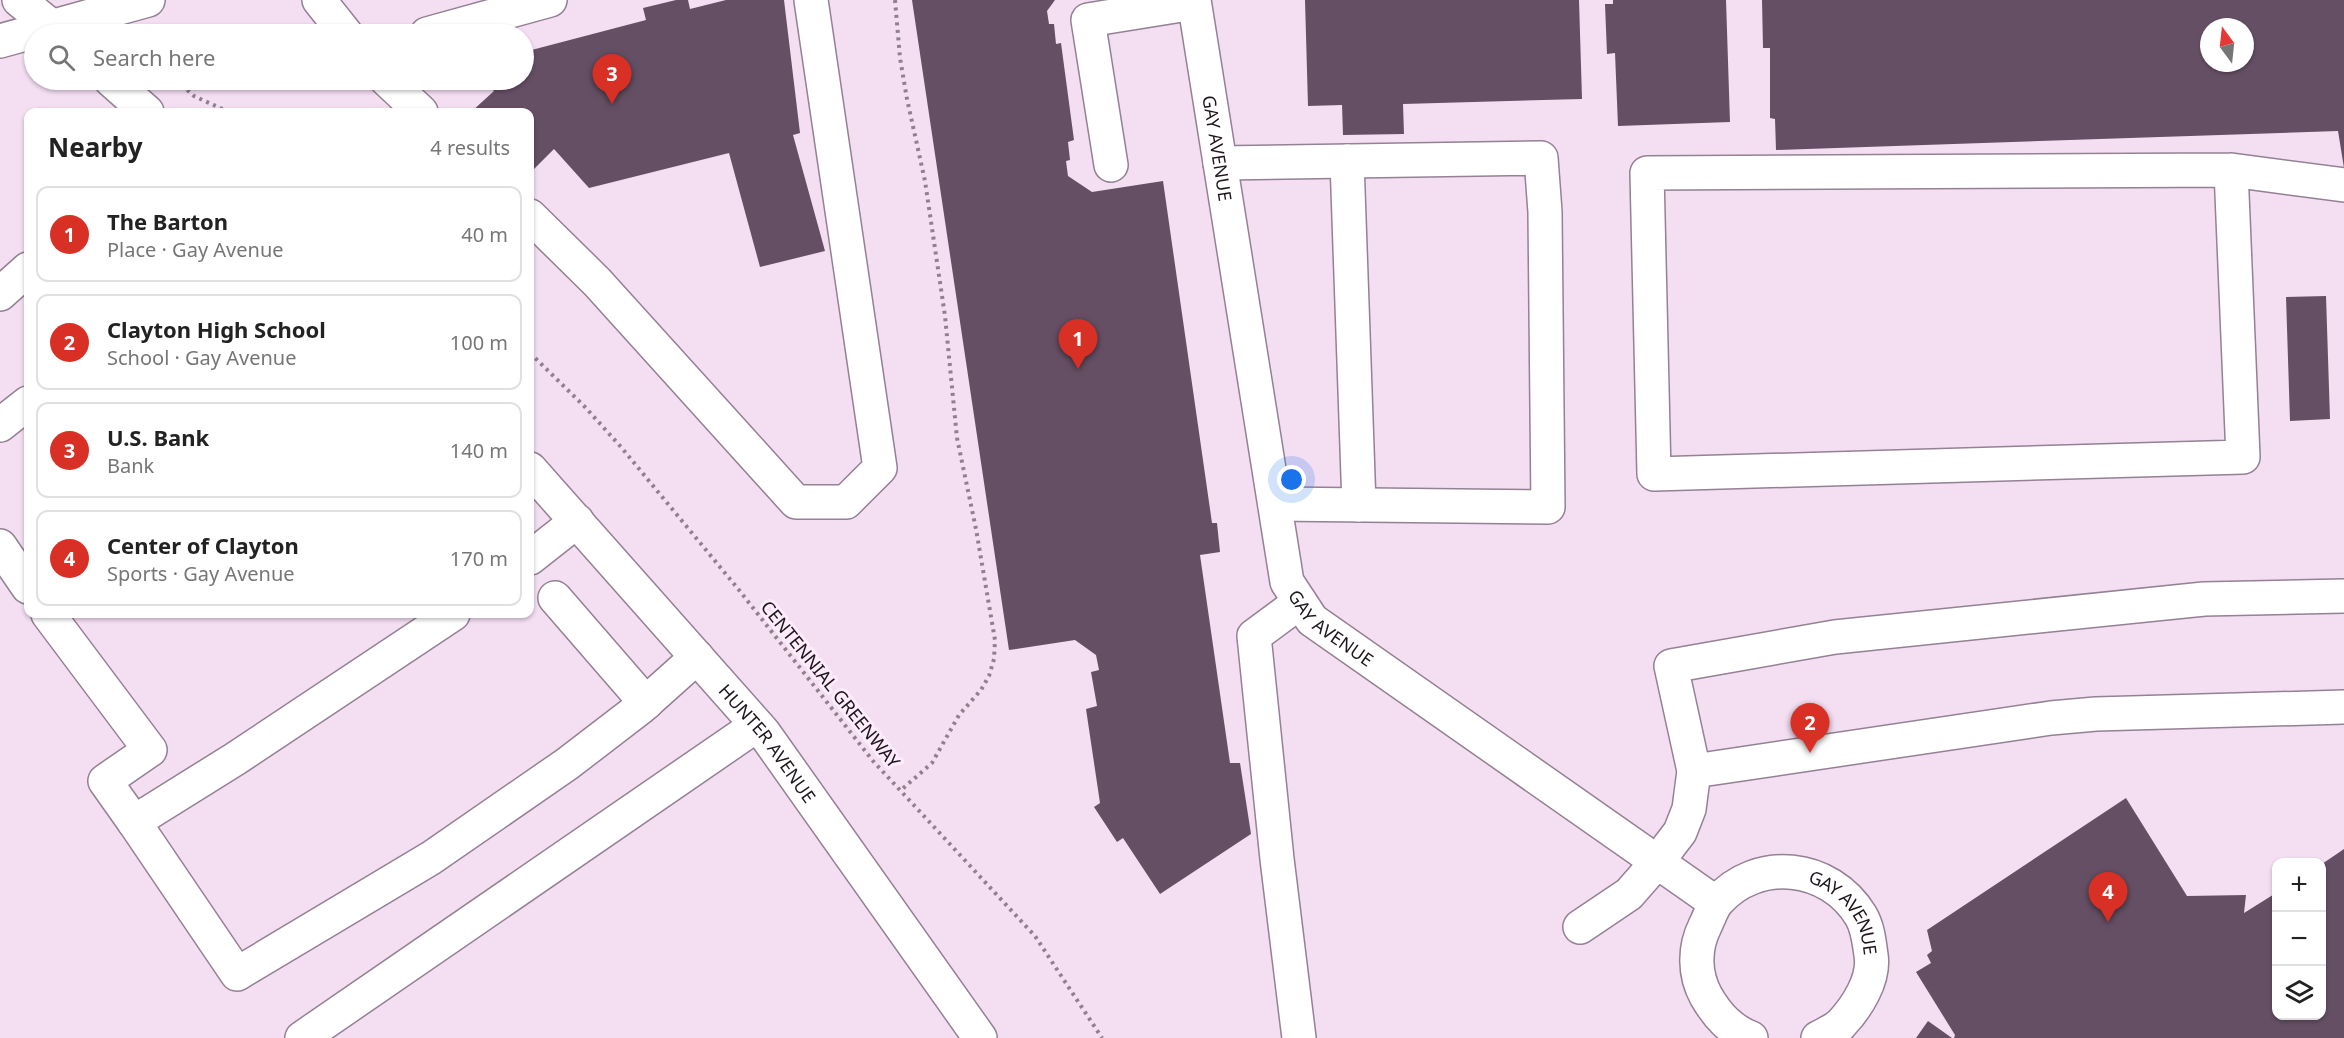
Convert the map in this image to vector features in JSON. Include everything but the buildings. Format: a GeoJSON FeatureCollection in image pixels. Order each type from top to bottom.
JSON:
{"type":"FeatureCollection","features":[{"type":"Feature","properties":{"kind":"street"},"geometry":{"type":"LineString","coordinates":[[19,0],[49,24]]}},
{"type":"Feature","properties":{"kind":"street"},"geometry":{"type":"LineString","coordinates":[[74,24],[148,0]]}},
{"type":"Feature","properties":{"kind":"street"},"geometry":{"type":"LineString","coordinates":[[320,0],[338,24]]}},
{"type":"Feature","properties":{"kind":"street"},"geometry":{"type":"LineString","coordinates":[[463,24],[550,0]]}},
{"type":"Feature","properties":{"kind":"street"},"geometry":{"type":"LineString","coordinates":[[534,220],[597,282],[796,502],[846,502],[880,468],[811,0]]}},
{"type":"Feature","properties":{"kind":"street"},"geometry":{"type":"LineString","coordinates":[[1111,165],[1088,20],[1194,2]]}},
{"type":"Feature","properties":{"kind":"street","name":"GAY AVENUE"},"geometry":{"type":"LineString","coordinates":[[1194,2],[1287,582],[1312,620],[1716,903]]}},
{"type":"Feature","properties":{"kind":"street"},"geometry":{"type":"LineString","coordinates":[[0,41],[24,36]]}},
{"type":"Feature","properties":{"kind":"street"},"geometry":{"type":"LineString","coordinates":[[122,90],[142,108]]}},
{"type":"Feature","properties":{"kind":"street"},"geometry":{"type":"LineString","coordinates":[[398,90],[417,108]]}},
{"type":"Feature","properties":{"kind":"street"},"geometry":{"type":"LineString","coordinates":[[1220,163],[1541,158],[1545,212],[1548,507],[1275,504]]}},
{"type":"Feature","properties":{"kind":"street"},"geometry":{"type":"LineString","coordinates":[[1347,161],[1359,505]]}},
{"type":"Feature","properties":{"kind":"street"},"geometry":{"type":"LineString","coordinates":[[2231,170],[2243,457],[1654,474],[1647,173],[2231,170],[2344,185]]}},
{"type":"Feature","properties":{"kind":"street"},"geometry":{"type":"LineString","coordinates":[[0,294],[24,273]]}},
{"type":"Feature","properties":{"kind":"street"},"geometry":{"type":"LineString","coordinates":[[0,425],[24,406]]}},
{"type":"Feature","properties":{"kind":"street","name":"HUNTER AVENUE"},"geometry":{"type":"LineString","coordinates":[[534,473],[757,726],[980,1038]]}},
{"type":"Feature","properties":{"kind":"street"},"geometry":{"type":"LineString","coordinates":[[534,555],[576,521]]}},
{"type":"Feature","properties":{"kind":"street"},"geometry":{"type":"LineString","coordinates":[[0,546],[24,580]]}},
{"type":"Feature","properties":{"kind":"street"},"geometry":{"type":"LineString","coordinates":[[1580,927],[1629,894],[1658,862],[1680,832],[1689,809],[1694,771],[1671,666],[1835,637],[2204,599],[2344,596]]}},
{"type":"Feature","properties":{"kind":"street"},"geometry":{"type":"LineString","coordinates":[[555,598],[646,703]]}},
{"type":"Feature","properties":{"kind":"street"},"geometry":{"type":"LineString","coordinates":[[1299,1038],[1277,859],[1254,636],[1300,602]]}},
{"type":"Feature","properties":{"kind":"street"},"geometry":{"type":"LineString","coordinates":[[51,618],[83,664],[150,750],[105,781],[237,974],[431,858],[567,764],[646,703],[697,657]]}},
{"type":"Feature","properties":{"kind":"street"},"geometry":{"type":"LineString","coordinates":[[134,822],[236,759],[438,618]]}},
{"type":"Feature","properties":{"kind":"street"},"geometry":{"type":"LineString","coordinates":[[1694,771],[2051,718],[2096,714],[2344,706]]}},
{"type":"Feature","properties":{"kind":"street"},"geometry":{"type":"LineString","coordinates":[[302,1038],[757,726]]}},
{"type":"Feature","properties":{"kind":"street","name":"GAY AVENUE"},"geometry":{"type":"LineString","coordinates":[[1751,1038],[1741,1034],[1717,1015],[1702,989],[1697,970],[1698,940],[1716,903],[1740,883],[1777,871],[1808,873],[1841,891],[1860,915],[1867,930],[1872,960],[1866,990],[1840,1025],[1818,1038]]}},
{"type":"Feature","properties":{"kind":"path"},"geometry":{"type":"LineString","coordinates":[[895,0],[900,58],[925,181],[945,316],[957,438],[976,529],[994,640],[994,659],[981,690],[959,715],[932,763],[900,791]]}},
{"type":"Feature","properties":{"kind":"path"},"geometry":{"type":"LineString","coordinates":[[187,90],[194,96],[220,108]]}},
{"type":"Feature","properties":{"kind":"path","name":"CENTENNIAL GREENWAY"},"geometry":{"type":"LineString","coordinates":[[534,357],[585,407],[621,447],[739,590],[873,761],[1035,936],[1102,1038]]}},
{"type":"Feature","properties":{"kind":"place","name":"U.S. Bank"},"geometry":{"type":"Point","coordinates":[612,104]}},
{"type":"Feature","properties":{"kind":"place","name":"The Barton"},"geometry":{"type":"Point","coordinates":[1078,369]}},
{"type":"Feature","properties":{"kind":"place","name":"Clayton High School"},"geometry":{"type":"Point","coordinates":[1810,753]}},
{"type":"Feature","properties":{"kind":"place","name":"Center of Clayton"},"geometry":{"type":"Point","coordinates":[2108,922]}}]}
